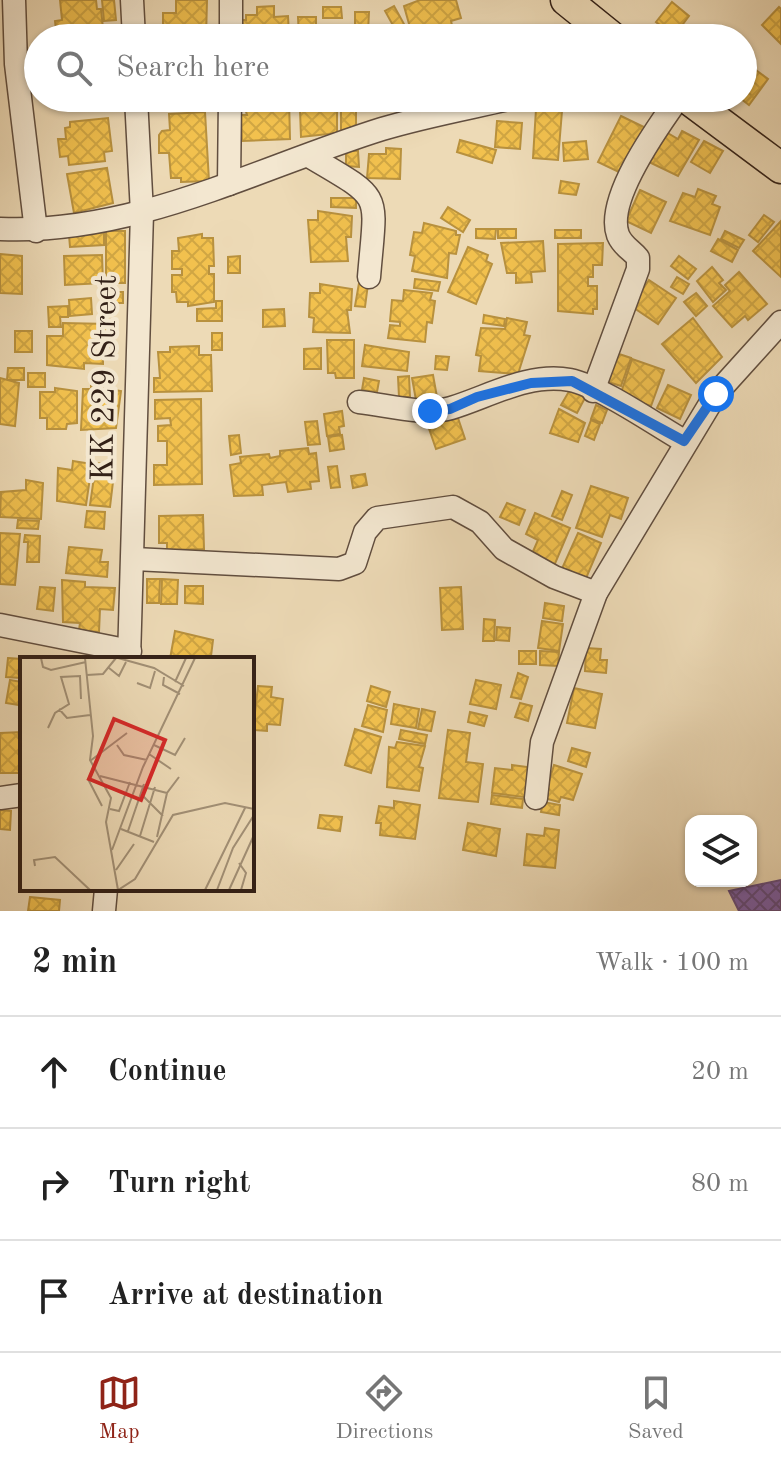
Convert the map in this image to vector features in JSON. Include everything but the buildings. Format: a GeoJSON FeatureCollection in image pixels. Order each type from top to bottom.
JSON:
{"type":"FeatureCollection","features":[{"type":"Feature","properties":{"kind":"main road"},"geometry":{"type":"LineString","coordinates":[[566,0],[596,24]]}},
{"type":"Feature","properties":{"kind":"main road"},"geometry":{"type":"LineString","coordinates":[[698,112],[781,168]]}},
{"type":"Feature","properties":{"kind":"street"},"geometry":{"type":"LineString","coordinates":[[14,0],[8,61],[36,231]]}},
{"type":"Feature","properties":{"kind":"street"},"geometry":{"type":"LineString","coordinates":[[132,0],[133,24]]}},
{"type":"Feature","properties":{"kind":"street"},"geometry":{"type":"LineString","coordinates":[[231,0],[231,24]]}},
{"type":"Feature","properties":{"kind":"street","name":"KK 229 Street"},"geometry":{"type":"LineString","coordinates":[[130,655],[142,213],[137,112]]}},
{"type":"Feature","properties":{"kind":"street"},"geometry":{"type":"LineString","coordinates":[[229,184],[230,112]]}},
{"type":"Feature","properties":{"kind":"street"},"geometry":{"type":"LineString","coordinates":[[0,229],[36,231],[142,213],[383,129],[454,112]]}},
{"type":"Feature","properties":{"kind":"street"},"geometry":{"type":"LineString","coordinates":[[593,391],[638,269],[638,258],[624,247],[617,232],[615,208],[651,137],[669,112]]}},
{"type":"Feature","properties":{"kind":"street"},"geometry":{"type":"LineString","coordinates":[[309,156],[369,194],[374,206],[369,277]]}},
{"type":"Feature","properties":{"kind":"street"},"geometry":{"type":"LineString","coordinates":[[536,798],[542,742],[596,593],[684,441],[716,394],[781,322]]}},
{"type":"Feature","properties":{"kind":"street"},"geometry":{"type":"LineString","coordinates":[[359,402],[430,411],[450,409],[501,389],[554,380],[572,381],[684,441]]}},
{"type":"Feature","properties":{"kind":"street"},"geometry":{"type":"LineString","coordinates":[[134,559],[339,569],[355,563],[365,532],[377,518],[453,507],[480,522],[504,549],[554,577],[596,593]]}},
{"type":"Feature","properties":{"kind":"street"},"geometry":{"type":"LineString","coordinates":[[0,625],[130,655]]}},
{"type":"Feature","properties":{"kind":"street"},"geometry":{"type":"LineString","coordinates":[[0,798],[20,795]]}},
{"type":"Feature","properties":{"kind":"street"},"geometry":{"type":"LineString","coordinates":[[104,911],[106,891]]}},
{"type":"Feature","properties":{"kind":"route"},"geometry":{"type":"LineString","coordinates":[[430,411],[450,409],[501,389],[554,380],[572,381],[684,441],[716,394]]}}]}
